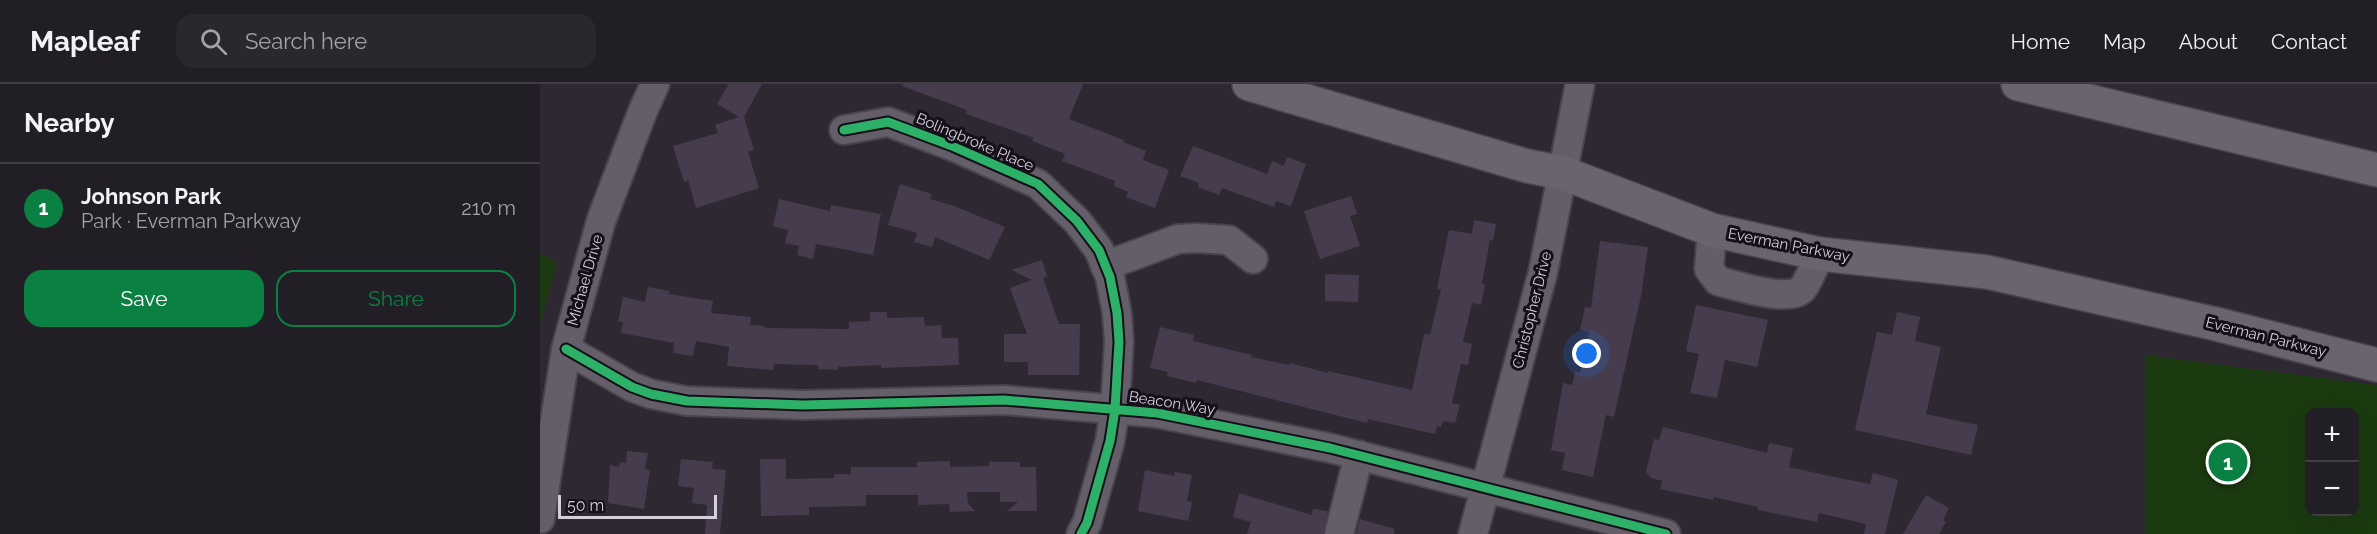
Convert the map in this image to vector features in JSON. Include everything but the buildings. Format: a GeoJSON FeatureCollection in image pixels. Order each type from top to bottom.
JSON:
{"type":"FeatureCollection","features":[{"type":"Feature","properties":{"kind":"main road","name":"Everman Parkway"},"geometry":{"type":"LineString","coordinates":[[1249,84],[1527,166],[1565,162],[1712,230],[1820,254],[1987,272],[2216,324],[2377,365]]}},
{"type":"Feature","properties":{"kind":"main road"},"geometry":{"type":"LineString","coordinates":[[2018,84],[2377,171]]}},
{"type":"Feature","properties":{"kind":"street","name":"Michael Drive"},"geometry":{"type":"LineString","coordinates":[[540,519],[566,349],[602,221],[655,84]]}},
{"type":"Feature","properties":{"kind":"street","name":"Christopher Drive"},"geometry":{"type":"LineString","coordinates":[[1473,534],[1543,272],[1580,84]]}},
{"type":"Feature","properties":{"kind":"street","name":"Bolingbroke Place"},"geometry":{"type":"LineString","coordinates":[[844,130],[888,122],[952,146],[1038,184],[1077,221],[1099,250],[1114,295],[1119,332],[1115,409],[1110,441],[1087,523],[1081,534]]}},
{"type":"Feature","properties":{"kind":"street"},"geometry":{"type":"LineString","coordinates":[[1712,230],[1709,269],[1718,281],[1763,292],[1793,295],[1803,289],[1820,254]]}},
{"type":"Feature","properties":{"kind":"street"},"geometry":{"type":"LineString","coordinates":[[1105,266],[1178,239],[1196,238],[1229,240],[1252,259]]}},
{"type":"Feature","properties":{"kind":"street","name":"Beacon Way"},"geometry":{"type":"LineString","coordinates":[[566,349],[632,387],[651,394],[687,401],[803,405],[1004,400],[1157,413],[1359,455],[1666,534]]}},
{"type":"Feature","properties":{"kind":"street"},"geometry":{"type":"LineString","coordinates":[[1340,534],[1359,455]]}},
{"type":"Feature","properties":{"kind":"green space"},"geometry":{"type":"Polygon","coordinates":[[[540,253],[557,263],[540,323],[540,253]]]}},
{"type":"Feature","properties":{"kind":"green space"},"geometry":{"type":"Polygon","coordinates":[[[2146,355],[2377,385],[2377,534],[2145,534],[2146,355]]]}},
{"type":"Feature","properties":{"kind":"cycle path"},"geometry":{"type":"LineString","coordinates":[[844,130],[888,122],[952,146],[1038,184],[1077,221],[1099,250],[1110,277],[1117,313],[1119,342],[1115,409],[1110,441],[1087,523],[1081,534]]}},
{"type":"Feature","properties":{"kind":"cycle path"},"geometry":{"type":"LineString","coordinates":[[566,349],[632,387],[651,394],[687,401],[803,405],[1004,400],[1157,413],[1330,448],[1666,534]]}},
{"type":"Feature","properties":{"kind":"place","name":"Johnson Park"},"geometry":{"type":"Point","coordinates":[2228,462]}}]}
